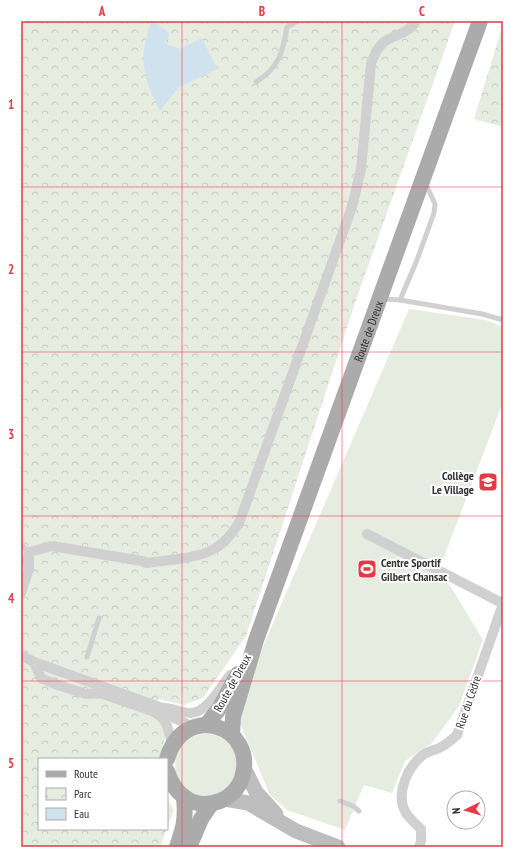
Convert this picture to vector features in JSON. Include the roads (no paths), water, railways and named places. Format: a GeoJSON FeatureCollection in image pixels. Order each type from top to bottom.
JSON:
{"type":"FeatureCollection","features":[{"type":"Feature","properties":{"kind":"main road","name":"Route de Dreux"},"geometry":{"type":"LineString","coordinates":[[232,735],[233,717],[256,640],[480,21]]}},
{"type":"Feature","properties":{"kind":"main road","name":"Route de Dreux"},"geometry":{"type":"LineString","coordinates":[[170,752],[178,736],[200,726],[220,709],[256,640]]}},
{"type":"Feature","properties":{"kind":"main road"},"geometry":{"type":"LineString","coordinates":[[189,847],[200,819],[218,801],[236,790],[242,781],[245,770],[244,758],[240,746],[232,735],[216,726],[200,726]]}},
{"type":"Feature","properties":{"kind":"main road"},"geometry":{"type":"LineString","coordinates":[[245,770],[256,792],[288,826]]}},
{"type":"Feature","properties":{"kind":"main road"},"geometry":{"type":"LineString","coordinates":[[168,774],[170,781],[176,790],[192,802],[201,804],[218,801],[248,803],[309,837],[338,847]]}},
{"type":"Feature","properties":{"kind":"main road"},"geometry":{"type":"LineString","coordinates":[[177,847],[186,815],[184,797]]}},
{"type":"Feature","properties":{"kind":"street"},"geometry":{"type":"LineString","coordinates":[[21,593],[29,569],[29,552],[52,546],[147,563],[201,555],[214,549],[230,537],[239,523],[352,207],[361,170],[371,64],[375,52],[386,40],[404,33],[413,27],[416,21]]}},
{"type":"Feature","properties":{"kind":"street"},"geometry":{"type":"LineString","coordinates":[[367,534],[503,604]]}},
{"type":"Feature","properties":{"kind":"street","name":"Rue du Cèdre"},"geometry":{"type":"LineString","coordinates":[[419,847],[421,841],[421,829],[407,814],[402,803],[402,793],[408,774],[414,764],[422,756],[448,743],[457,735],[503,604]]}},
{"type":"Feature","properties":{"kind":"street"},"geometry":{"type":"LineString","coordinates":[[21,655],[34,662],[162,708],[176,719],[200,726]]}},
{"type":"Feature","properties":{"kind":"street"},"geometry":{"type":"LineString","coordinates":[[34,662],[41,678],[55,684],[86,694],[100,693],[155,712],[167,725],[170,752]]}},
{"type":"Feature","properties":{"kind":"street"},"geometry":{"type":"LineString","coordinates":[[162,708],[191,713],[199,711],[209,702],[231,673],[240,670]]}},
{"type":"Feature","properties":{"kind":"lane"},"geometry":{"type":"LineString","coordinates":[[256,82],[272,70],[284,45],[287,27],[298,21]]}},
{"type":"Feature","properties":{"kind":"lane"},"geometry":{"type":"LineString","coordinates":[[400,300],[417,260],[434,212],[432,196],[423,178]]}},
{"type":"Feature","properties":{"kind":"lane"},"geometry":{"type":"LineString","coordinates":[[380,298],[482,314],[503,320]]}},
{"type":"Feature","properties":{"kind":"lane"},"geometry":{"type":"LineString","coordinates":[[21,544],[29,552],[21,565]]}},
{"type":"Feature","properties":{"kind":"lane"},"geometry":{"type":"LineString","coordinates":[[87,656],[99,618]]}},
{"type":"Feature","properties":{"kind":"lane"},"geometry":{"type":"LineString","coordinates":[[340,801],[353,806],[359,811]]}},
{"type":"Feature","properties":{"kind":"water"},"geometry":{"type":"Polygon","coordinates":[[[151,22],[160,24],[159,27],[166,30],[169,35],[166,41],[169,45],[179,49],[202,38],[217,69],[178,88],[160,111],[150,88],[144,68],[145,47],[151,22]]]}},
{"type":"Feature","properties":{"kind":"place","name":"Collège Le Village"},"geometry":{"type":"Point","coordinates":[488,482]}},
{"type":"Feature","properties":{"kind":"place","name":"Centre Sportif Gilbert Chansac"},"geometry":{"type":"Point","coordinates":[367,569]}}]}
